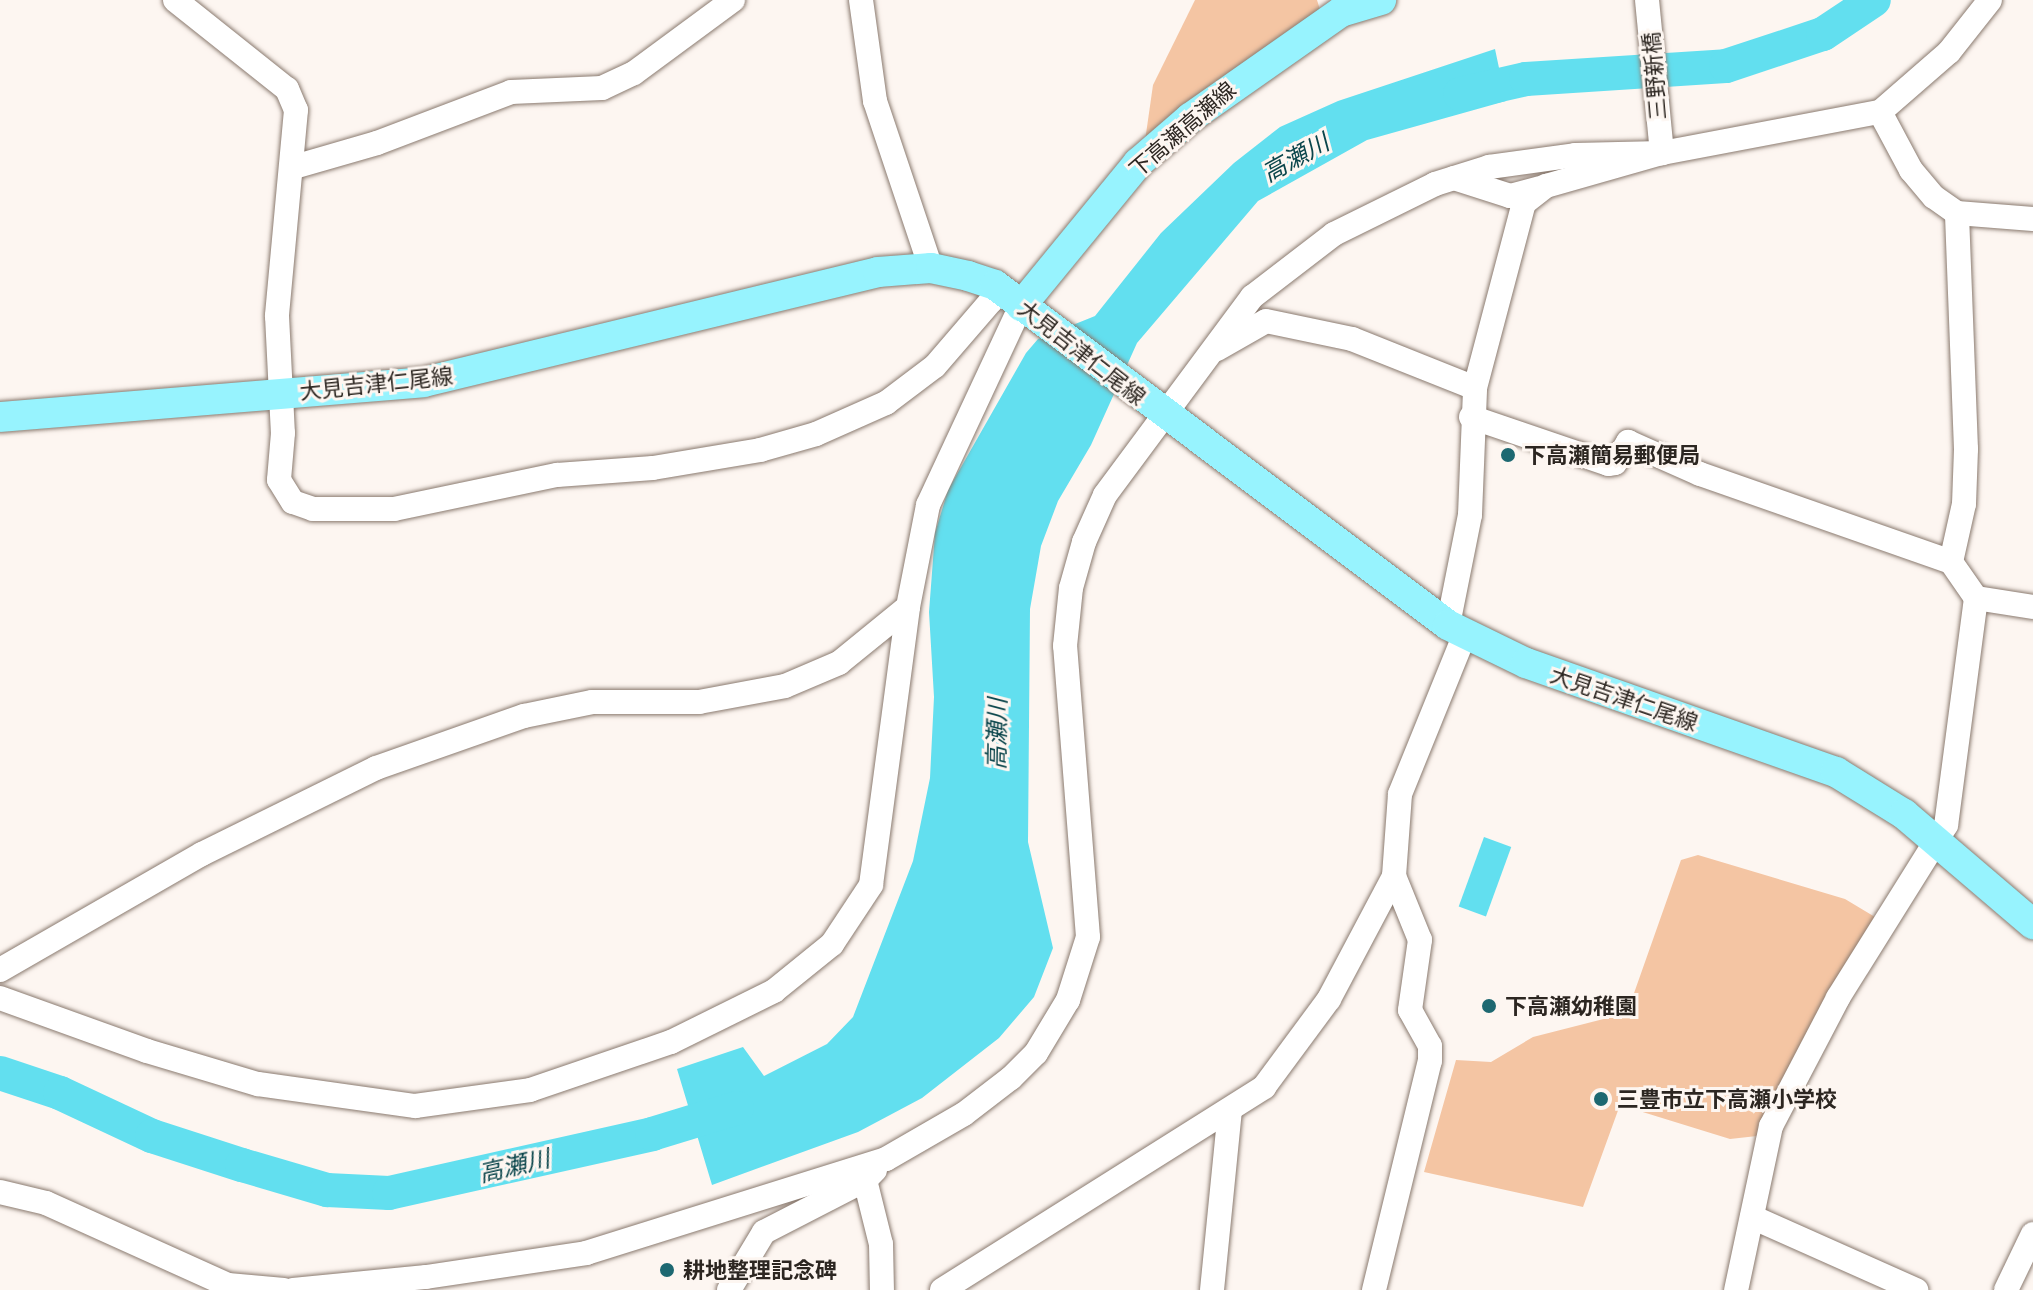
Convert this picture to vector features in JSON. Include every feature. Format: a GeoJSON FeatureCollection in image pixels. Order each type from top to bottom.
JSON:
{"type":"FeatureCollection","features":[{"type":"Feature","properties":{"kind":"main road","name":"下高瀬高瀬線"},"geometry":{"type":"LineString","coordinates":[[1021,306],[1138,163],[1339,6],[1381,0]]}},
{"type":"Feature","properties":{"kind":"main road","name":"大見吉津仁尾線"},"geometry":{"type":"LineString","coordinates":[[0,417],[424,382],[829,281],[931,268],[995,285],[1163,415],[1456,630],[1526,663],[1811,761],[1875,793],[2033,924]]}},
{"type":"Feature","properties":{"kind":"street"},"geometry":{"type":"LineString","coordinates":[[175,0],[287,89],[296,110],[294,167],[277,316],[279,480],[293,502],[313,509],[394,509],[557,475],[653,468],[760,450],[816,434],[886,403],[935,366],[991,301],[995,285]]}},
{"type":"Feature","properties":{"kind":"street"},"geometry":{"type":"LineString","coordinates":[[294,167],[377,143],[511,92],[602,88],[634,73],[733,0]]}},
{"type":"Feature","properties":{"kind":"street"},"geometry":{"type":"LineString","coordinates":[[861,0],[875,101],[931,268]]}},
{"type":"Feature","properties":{"kind":"street","name":"三野新橋"},"geometry":{"type":"LineString","coordinates":[[1647,0],[1662,153]]}},
{"type":"Feature","properties":{"kind":"street"},"geometry":{"type":"LineString","coordinates":[[1454,178],[1510,196],[1662,153],[1880,112],[1949,52],[1990,0]]}},
{"type":"Feature","properties":{"kind":"street"},"geometry":{"type":"LineString","coordinates":[[1880,112],[1911,170],[1934,197],[1957,213],[2033,219]]}},
{"type":"Feature","properties":{"kind":"street"},"geometry":{"type":"LineString","coordinates":[[293,1290],[426,1277],[586,1253],[886,1159],[964,1114],[1011,1078],[1051,1030],[1079,973],[1088,937],[1088,890],[1069,723],[1065,646],[1071,588],[1084,542],[1105,495],[1252,297],[1291,262],[1334,234],[1454,178],[1533,159],[1662,153]]}},
{"type":"Feature","properties":{"kind":"street"},"geometry":{"type":"LineString","coordinates":[[942,1290],[1264,1087],[1329,999],[1394,876],[1400,794],[1456,630],[1470,515],[1471,417],[1475,388],[1524,203],[1546,186]]}},
{"type":"Feature","properties":{"kind":"street"},"geometry":{"type":"LineString","coordinates":[[1951,562],[1964,504],[1966,463],[1957,213]]}},
{"type":"Feature","properties":{"kind":"street"},"geometry":{"type":"LineString","coordinates":[[0,998],[147,1051],[258,1084],[415,1106],[530,1090],[717,1023],[774,991],[832,944],[871,885],[908,607],[928,505],[1021,306]]}},
{"type":"Feature","properties":{"kind":"street"},"geometry":{"type":"LineString","coordinates":[[1206,356],[1266,321],[1352,339],[1475,388]]}},
{"type":"Feature","properties":{"kind":"street"},"geometry":{"type":"LineString","coordinates":[[1471,417],[1608,464],[1615,463],[1628,442],[1700,474],[1951,562],[1976,598],[1946,825],[1838,998],[1771,1126],[1736,1290]]}},
{"type":"Feature","properties":{"kind":"street"},"geometry":{"type":"LineString","coordinates":[[1976,598],[2033,607]]}},
{"type":"Feature","properties":{"kind":"street"},"geometry":{"type":"LineString","coordinates":[[0,970],[202,854],[376,768],[473,732],[565,708],[665,699],[699,702],[785,686],[839,663],[908,607]]}},
{"type":"Feature","properties":{"kind":"street"},"geometry":{"type":"LineString","coordinates":[[1374,1290],[1430,1061],[1430,1046],[1410,1010],[1420,940],[1394,876]]}},
{"type":"Feature","properties":{"kind":"street"},"geometry":{"type":"LineString","coordinates":[[1212,1290],[1230,1111]]}},
{"type":"Feature","properties":{"kind":"street"},"geometry":{"type":"LineString","coordinates":[[729,1290],[764,1232],[865,1180],[886,1159]]}},
{"type":"Feature","properties":{"kind":"street"},"geometry":{"type":"LineString","coordinates":[[865,1180],[881,1244],[882,1290]]}},
{"type":"Feature","properties":{"kind":"street"},"geometry":{"type":"LineString","coordinates":[[0,1192],[46,1203],[228,1285],[284,1290]]}},
{"type":"Feature","properties":{"kind":"street"},"geometry":{"type":"LineString","coordinates":[[1752,1217],[1916,1290]]}},
{"type":"Feature","properties":{"kind":"street"},"geometry":{"type":"LineString","coordinates":[[2006,1290],[2033,1234]]}},
{"type":"Feature","properties":{"kind":"shaded area"},"geometry":{"type":"Polygon","coordinates":[[[1195,0],[1317,0],[1322,16],[1145,141],[1153,85],[1195,0]]]}},
{"type":"Feature","properties":{"kind":"shaded area","name":"三豊市立下高瀬小学校"},"geometry":{"type":"Polygon","coordinates":[[[1698,855],[1845,899],[1875,917],[1757,1136],[1730,1139],[1620,1105],[1583,1207],[1424,1172],[1456,1060],[1491,1062],[1533,1037],[1627,1013],[1681,860],[1698,855]]]}},
{"type":"Feature","properties":{"kind":"water"},"geometry":{"type":"Polygon","coordinates":[[[1495,49],[1506,101],[1367,140],[1258,201],[1137,343],[1091,445],[1058,501],[1041,546],[1030,609],[1028,842],[1053,948],[1034,997],[999,1038],[922,1098],[858,1132],[712,1185],[677,1069],[743,1047],[764,1076],[827,1044],[853,1017],[913,861],[930,778],[934,697],[929,612],[935,533],[948,490],[1026,353],[1038,339],[1095,316],[1161,233],[1234,163],[1280,127],[1338,101],[1495,49]]]}},
{"type":"Feature","properties":{"kind":"water"},"geometry":{"type":"Polygon","coordinates":[[[1484,837],[1511,847],[1486,916],[1459,907],[1484,837]]]}},
{"type":"Feature","properties":{"kind":"waterway","name":"高瀬川"},"geometry":{"type":"LineString","coordinates":[[1460,94],[1526,79],[1726,66],[1823,34],[1874,0]]}},
{"type":"Feature","properties":{"kind":"waterway","name":"高瀬川"},"geometry":{"type":"LineString","coordinates":[[0,1073],[60,1093],[152,1136],[242,1165],[327,1190],[389,1193],[652,1134],[737,1108]]}},
{"type":"Feature","properties":{"kind":"place","name":"下高瀬簡易郵便局"},"geometry":{"type":"Point","coordinates":[1508,455]}},
{"type":"Feature","properties":{"kind":"place","name":"下高瀬幼稚園"},"geometry":{"type":"Point","coordinates":[1489,1006]}},
{"type":"Feature","properties":{"kind":"place","name":"三豊市立下高瀬小学校"},"geometry":{"type":"Point","coordinates":[1601,1099]}},
{"type":"Feature","properties":{"kind":"place","name":"耕地整理記念碑"},"geometry":{"type":"Point","coordinates":[667,1270]}}]}
